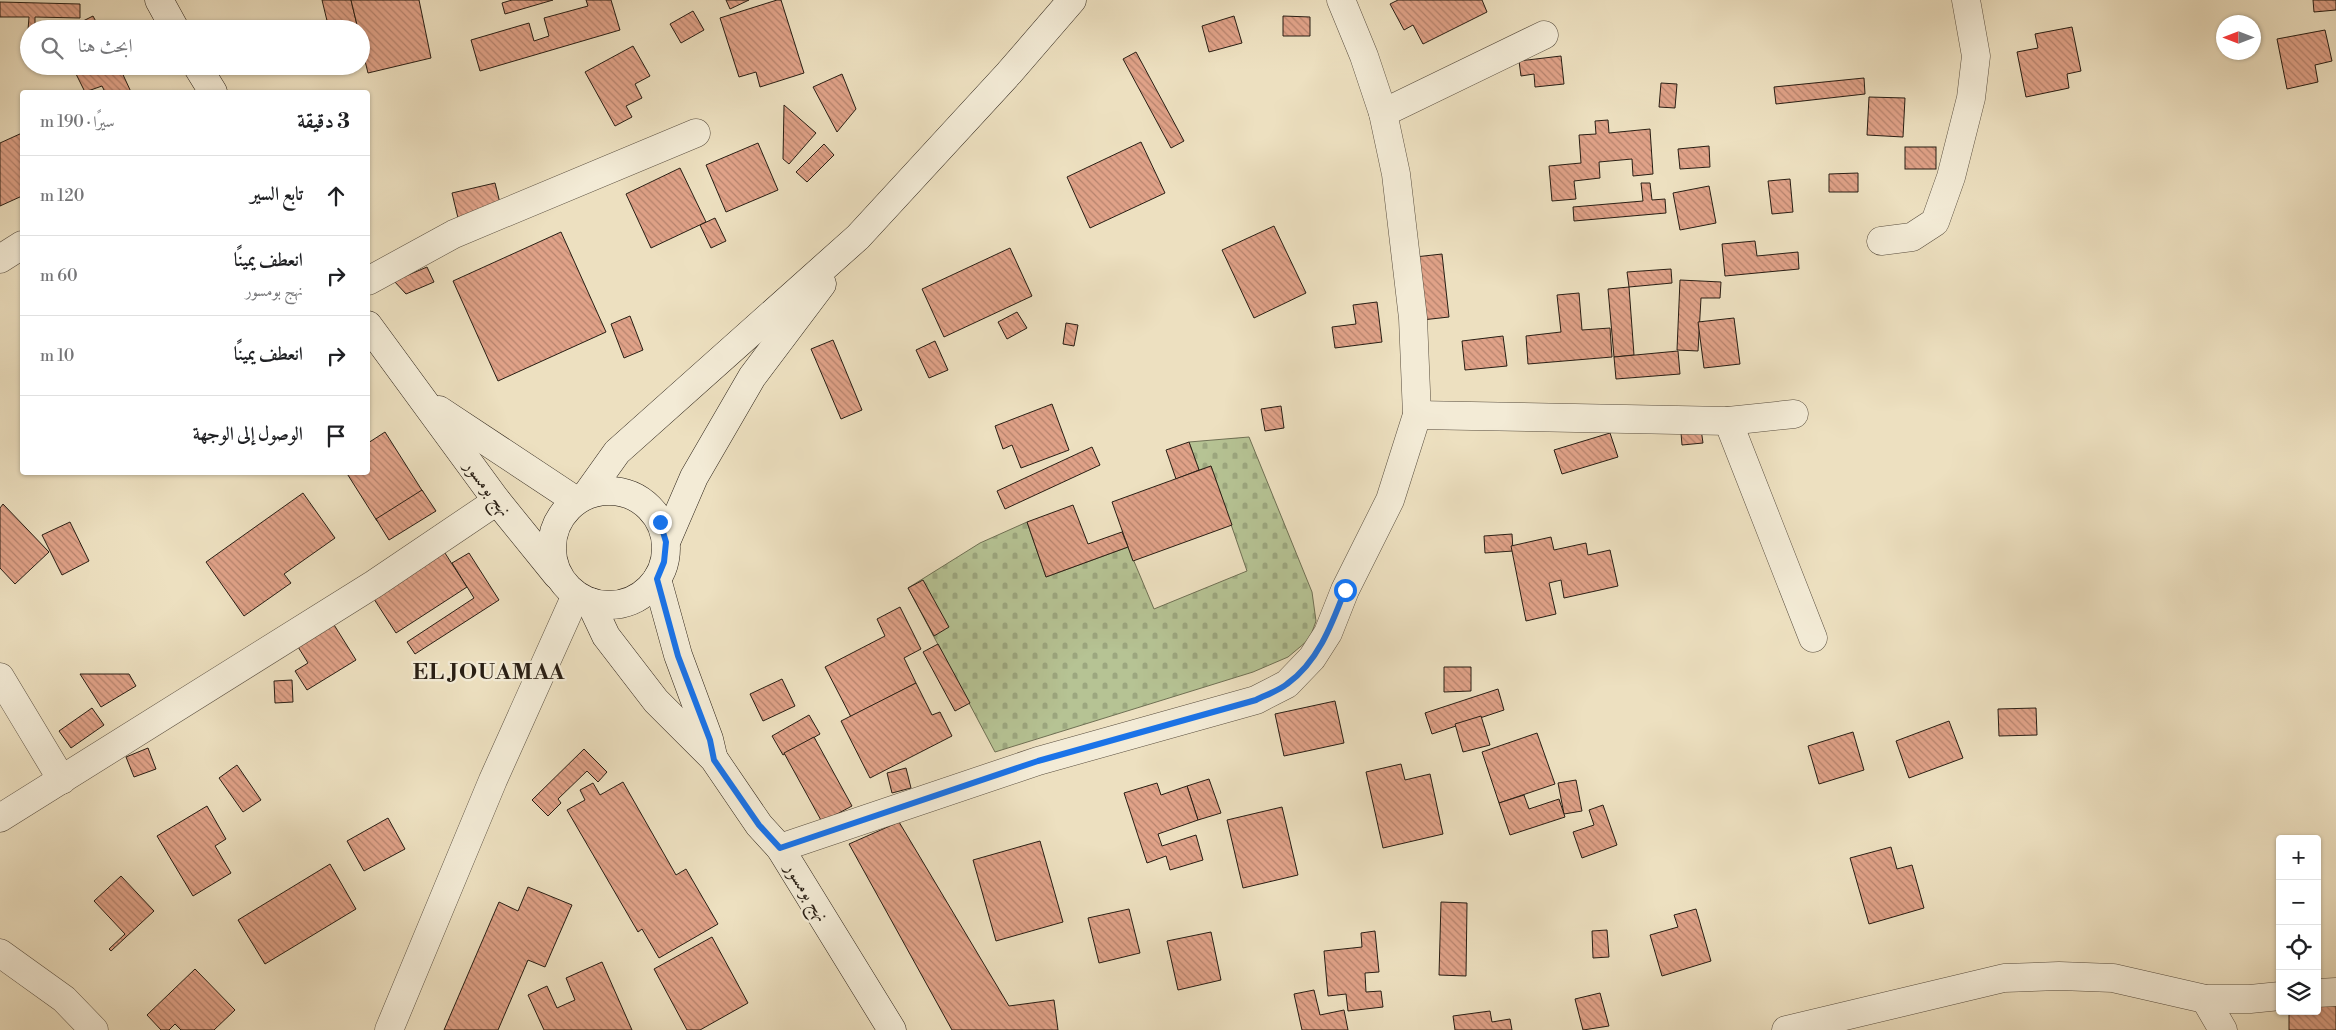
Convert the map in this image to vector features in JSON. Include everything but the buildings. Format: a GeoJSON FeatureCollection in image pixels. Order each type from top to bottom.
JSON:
{"type":"FeatureCollection","features":[{"type":"Feature","properties":{"kind":"street"},"geometry":{"type":"LineString","coordinates":[[159,0],[171,20]]}},
{"type":"Feature","properties":{"kind":"street"},"geometry":{"type":"LineString","coordinates":[[858,237],[617,452],[581,497],[561,515],[552,534],[551,556],[574,591],[609,606],[627,602],[644,593],[657,579],[664,562],[666,542],[694,477],[752,377],[858,237],[1009,73],[1072,0]]}},
{"type":"Feature","properties":{"kind":"street"},"geometry":{"type":"LineString","coordinates":[[780,848],[1038,761],[1256,700],[1287,684],[1312,658],[1328,634],[1345,590],[1390,500],[1417,414],[1413,318],[1396,174],[1383,113],[1364,56],[1341,0]]}},
{"type":"Feature","properties":{"kind":"street"},"geometry":{"type":"LineString","coordinates":[[1881,241],[1912,237],[1935,222],[1951,176],[1971,98],[1976,56],[1966,0]]}},
{"type":"Feature","properties":{"kind":"street"},"geometry":{"type":"LineString","coordinates":[[1383,113],[1544,34]]}},
{"type":"Feature","properties":{"kind":"street"},"geometry":{"type":"LineString","coordinates":[[202,75],[211,90]]}},
{"type":"Feature","properties":{"kind":"street"},"geometry":{"type":"LineString","coordinates":[[370,280],[454,234],[696,132]]}},
{"type":"Feature","properties":{"kind":"street"},"geometry":{"type":"LineString","coordinates":[[0,259],[20,246]]}},
{"type":"Feature","properties":{"kind":"street","name":"نهج بومسور"},"geometry":{"type":"LineString","coordinates":[[370,328],[497,501],[574,591],[656,702],[714,760],[759,825],[780,848],[892,1030]]}},
{"type":"Feature","properties":{"kind":"street","name":"نهج بومسور"},"geometry":{"type":"LineString","coordinates":[[422,398],[581,497]]}},
{"type":"Feature","properties":{"kind":"street"},"geometry":{"type":"LineString","coordinates":[[1417,414],[1728,420],[1794,414]]}},
{"type":"Feature","properties":{"kind":"street"},"geometry":{"type":"LineString","coordinates":[[1728,420],[1814,638]]}},
{"type":"Feature","properties":{"kind":"street"},"geometry":{"type":"LineString","coordinates":[[581,497],[608,490],[629,493],[647,504],[660,522],[666,542]]}},
{"type":"Feature","properties":{"kind":"street"},"geometry":{"type":"LineString","coordinates":[[0,818],[374,584],[497,501]]}},
{"type":"Feature","properties":{"kind":"street","name":"نهج بومسور"},"geometry":{"type":"LineString","coordinates":[[657,579],[678,656],[710,740],[714,760]]}},
{"type":"Feature","properties":{"kind":"street"},"geometry":{"type":"LineString","coordinates":[[389,1030],[492,780],[574,591]]}},
{"type":"Feature","properties":{"kind":"street"},"geometry":{"type":"LineString","coordinates":[[0,677],[62,780]]}},
{"type":"Feature","properties":{"kind":"street"},"geometry":{"type":"LineString","coordinates":[[0,953],[64,999],[94,1030]]}},
{"type":"Feature","properties":{"kind":"street"},"geometry":{"type":"LineString","coordinates":[[1786,1030],[2004,978],[2059,976],[2113,978],[2205,999],[2250,999],[2276,996]]}},
{"type":"Feature","properties":{"kind":"street"},"geometry":{"type":"LineString","coordinates":[[2321,993],[2336,992]]}},
{"type":"Feature","properties":{"kind":"street"},"geometry":{"type":"LineString","coordinates":[[2205,999],[2223,1030]]}},
{"type":"Feature","properties":{"kind":"green space"},"geometry":{"type":"Polygon","coordinates":[[[1249,437],[1312,592],[1316,621],[1311,635],[1306,642],[1288,657],[1253,672],[995,752],[908,588],[980,543],[1027,522],[1046,577],[1128,547],[1154,609],[1247,571],[1211,466],[1199,470],[1189,442],[1249,437]]]}},
{"type":"Feature","properties":{"kind":"district","name":"EL JOUAMAA"},"geometry":{"type":"Point","coordinates":[489,671]}},
{"type":"Feature","properties":{"kind":"route"},"geometry":{"type":"LineString","coordinates":[[660,522],[666,542],[664,562],[657,579],[678,656],[710,740],[714,760],[759,825],[780,848],[1038,761],[1256,700],[1287,684],[1312,658],[1328,634],[1345,590]]}}]}
